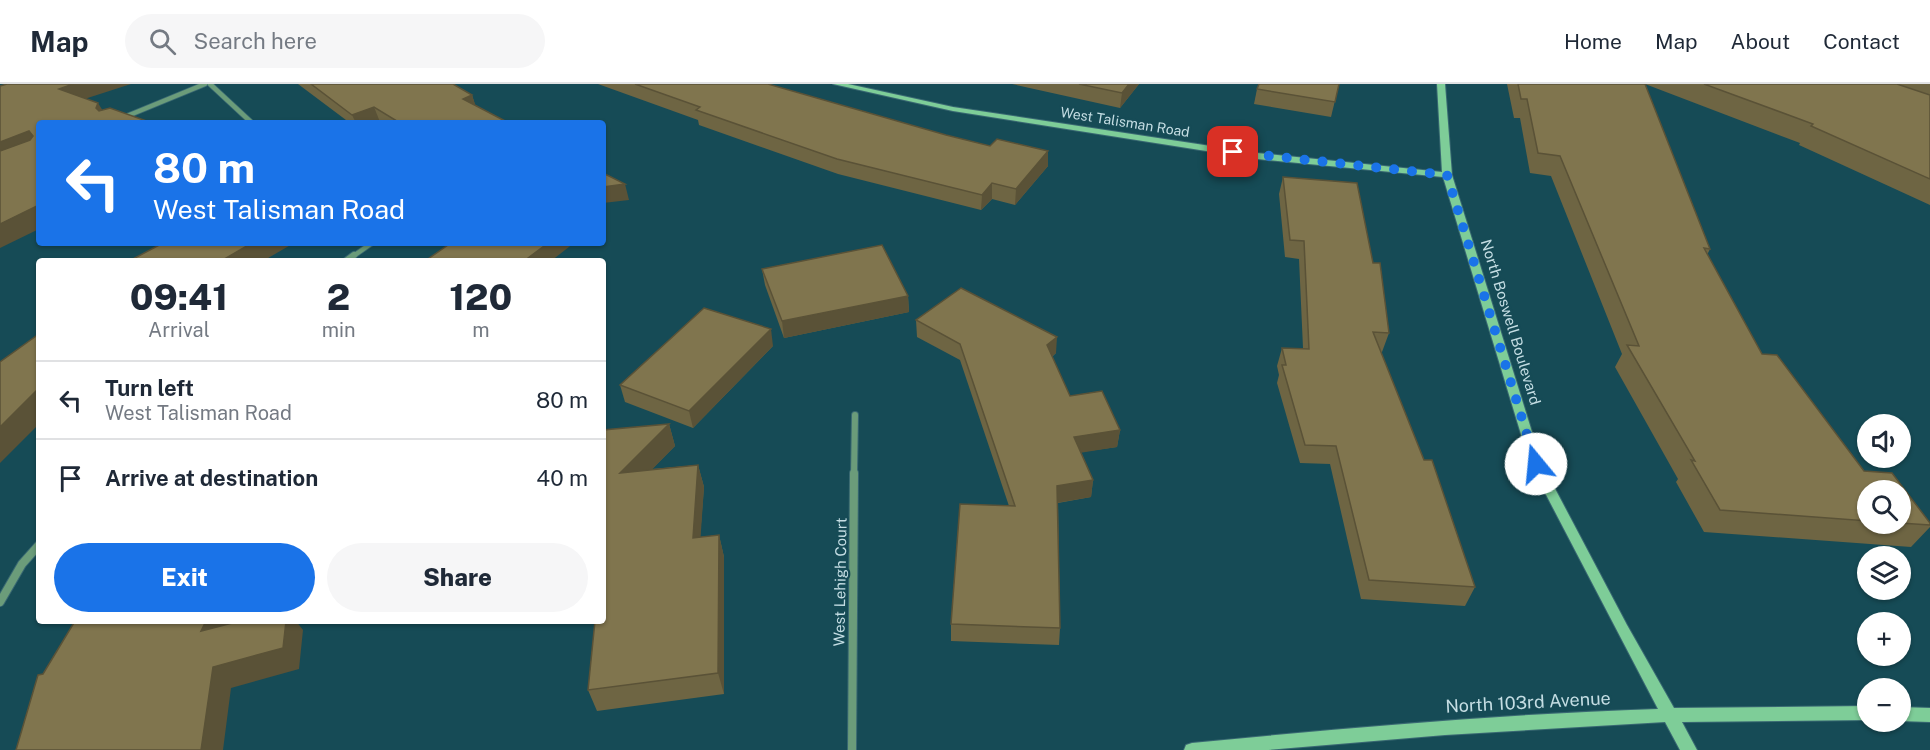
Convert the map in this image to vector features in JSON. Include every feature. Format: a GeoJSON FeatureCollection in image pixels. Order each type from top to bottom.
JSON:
{"type":"FeatureCollection","features":[{"type":"Feature","properties":{"kind":"street"},"geometry":{"type":"LineString","coordinates":[[117,120],[205,84]]}},
{"type":"Feature","properties":{"kind":"street"},"geometry":{"type":"LineString","coordinates":[[210,84],[249,120]]}},
{"type":"Feature","properties":{"kind":"street","name":"West Talisman Road"},"geometry":{"type":"LineString","coordinates":[[837,84],[953,109],[1257,156],[1447,175]]}},
{"type":"Feature","properties":{"kind":"street","name":"North Boswell Boulevard"},"geometry":{"type":"LineString","coordinates":[[1441,84],[1447,175],[1536,464],[1689,750]]}},
{"type":"Feature","properties":{"kind":"street"},"geometry":{"type":"LineString","coordinates":[[350,258],[368,246]]}},
{"type":"Feature","properties":{"kind":"street","name":"West Lehigh Court"},"geometry":{"type":"LineString","coordinates":[[852,750],[855,415]]}},
{"type":"Feature","properties":{"kind":"street"},"geometry":{"type":"LineString","coordinates":[[0,602],[22,564],[36,548]]}},
{"type":"Feature","properties":{"kind":"street","name":"North 103rd Avenue"},"geometry":{"type":"LineString","coordinates":[[1192,750],[1547,718],[1772,711],[1857,714]]}},
{"type":"Feature","properties":{"kind":"street"},"geometry":{"type":"LineString","coordinates":[[1911,714],[1930,715]]}},
{"type":"Feature","properties":{"kind":"building"},"geometry":{"type":"Polygon","coordinates":[[[7,84],[73,84],[59,89],[98,103],[96,108],[99,111],[110,108],[144,120],[36,120],[36,206],[0,224],[0,151],[30,140],[33,136],[29,131],[0,142],[0,86],[7,84]]]}},
{"type":"Feature","properties":{"kind":"building"},"geometry":{"type":"Polygon","coordinates":[[[311,84],[453,84],[472,95],[463,99],[503,120],[395,120],[374,107],[352,115],[311,84]]]}},
{"type":"Feature","properties":{"kind":"building"},"geometry":{"type":"Polygon","coordinates":[[[635,84],[768,84],[990,146],[997,139],[1048,151],[1016,189],[992,183],[982,195],[837,159],[696,110],[700,107],[635,84]]]}},
{"type":"Feature","properties":{"kind":"building"},"geometry":{"type":"Polygon","coordinates":[[[1079,84],[1129,84],[1122,93],[1079,84]]]}},
{"type":"Feature","properties":{"kind":"building"},"geometry":{"type":"Polygon","coordinates":[[[1259,84],[1339,84],[1335,102],[1257,89],[1259,84]]]}},
{"type":"Feature","properties":{"kind":"building"},"geometry":{"type":"Polygon","coordinates":[[[1518,84],[1645,84],[1710,249],[1704,248],[1762,354],[1777,355],[1857,462],[1857,468],[1862,468],[1864,471],[1892,473],[1897,480],[1857,480],[1857,520],[1720,510],[1691,460],[1695,461],[1627,345],[1639,346],[1560,156],[1538,153],[1527,99],[1521,99],[1518,84]]]}},
{"type":"Feature","properties":{"kind":"building"},"geometry":{"type":"Polygon","coordinates":[[[1704,84],[1897,84],[1930,95],[1930,179],[1811,126],[1813,124],[1704,84]]]}},
{"type":"Feature","properties":{"kind":"building"},"geometry":{"type":"Polygon","coordinates":[[[606,174],[625,184],[606,187],[606,174]]]}},
{"type":"Feature","properties":{"kind":"building"},"geometry":{"type":"Polygon","coordinates":[[[1283,177],[1357,183],[1373,263],[1380,263],[1389,333],[1373,332],[1424,460],[1432,460],[1475,587],[1369,580],[1336,446],[1305,445],[1282,365],[1286,365],[1282,348],[1309,349],[1304,241],[1290,240],[1283,177]]]}},
{"type":"Feature","properties":{"kind":"building"},"geometry":{"type":"Polygon","coordinates":[[[882,245],[908,296],[782,321],[762,269],[882,245]]]}},
{"type":"Feature","properties":{"kind":"building"},"geometry":{"type":"Polygon","coordinates":[[[157,246],[247,246],[226,258],[135,258],[157,246]]]}},
{"type":"Feature","properties":{"kind":"building"},"geometry":{"type":"Polygon","coordinates":[[[447,246],[544,246],[528,258],[429,258],[447,246]]]}},
{"type":"Feature","properties":{"kind":"building"},"geometry":{"type":"Polygon","coordinates":[[[961,288],[1057,337],[1047,345],[1070,396],[1102,391],[1120,430],[1074,437],[1093,480],[1057,486],[1060,628],[951,624],[960,504],[1015,506],[960,344],[916,320],[961,288]]]}},
{"type":"Feature","properties":{"kind":"building"},"geometry":{"type":"Polygon","coordinates":[[[704,308],[771,329],[689,411],[620,385],[704,308]]]}},
{"type":"Feature","properties":{"kind":"building"},"geometry":{"type":"Polygon","coordinates":[[[36,336],[36,391],[0,427],[0,362],[36,336]]]}},
{"type":"Feature","properties":{"kind":"building"},"geometry":{"type":"Polygon","coordinates":[[[669,424],[620,473],[698,465],[693,538],[719,535],[718,673],[588,690],[595,624],[606,624],[606,430],[669,424]]]}},
{"type":"Feature","properties":{"kind":"building"},"geometry":{"type":"Polygon","coordinates":[[[1911,498],[1930,523],[1930,525],[1911,524],[1911,498]]]}},
{"type":"Feature","properties":{"kind":"building"},"geometry":{"type":"Polygon","coordinates":[[[73,624],[204,624],[201,631],[228,624],[286,624],[283,648],[213,667],[201,750],[16,750],[38,675],[43,674],[73,624]]]}},
{"type":"Feature","properties":{"kind":"route"},"geometry":{"type":"LineString","coordinates":[[1233,152],[1447,175],[1536,464]]}}]}
